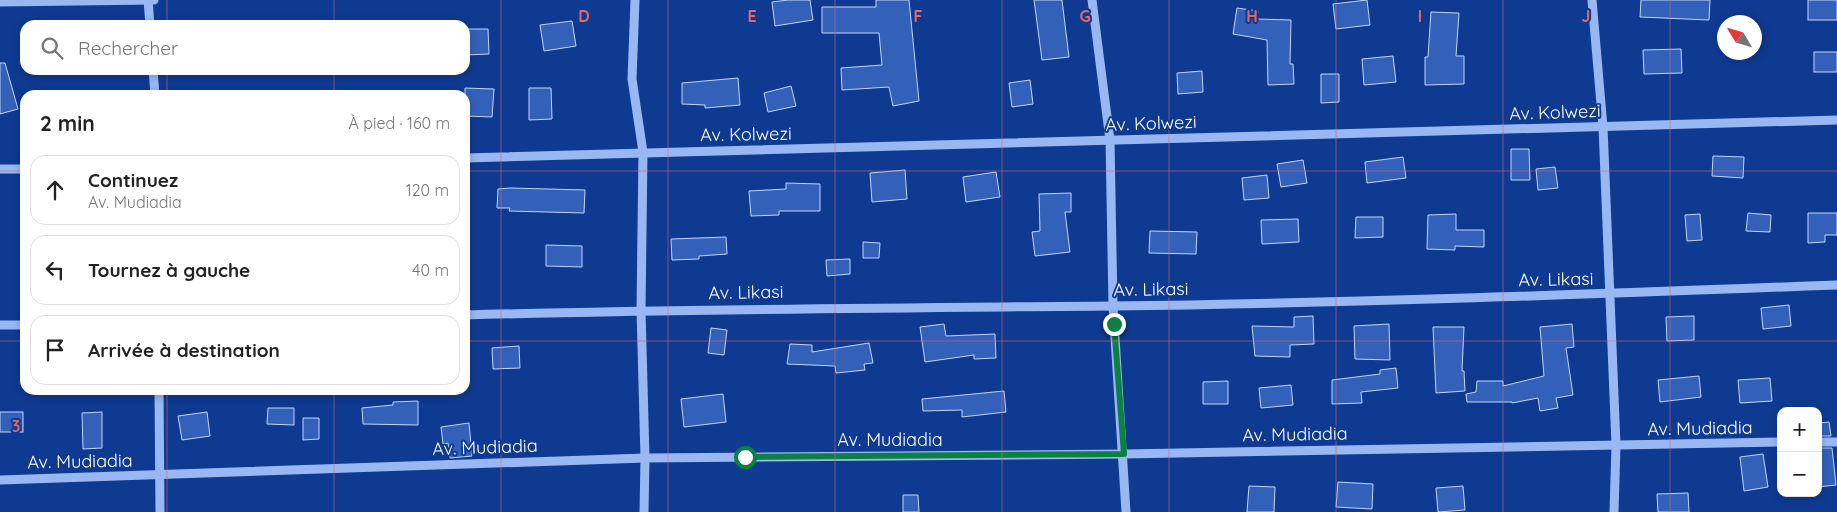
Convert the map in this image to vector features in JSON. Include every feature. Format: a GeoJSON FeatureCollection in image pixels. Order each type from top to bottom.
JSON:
{"type":"FeatureCollection","features":[{"type":"Feature","properties":{"kind":"street"},"geometry":{"type":"LineString","coordinates":[[148,0],[150,20]]}},
{"type":"Feature","properties":{"kind":"street"},"geometry":{"type":"LineString","coordinates":[[0,2],[154,0]]}},
{"type":"Feature","properties":{"kind":"street"},"geometry":{"type":"LineString","coordinates":[[635,0],[632,79],[643,152],[641,310],[645,458],[644,512]]}},
{"type":"Feature","properties":{"kind":"street"},"geometry":{"type":"LineString","coordinates":[[1092,0],[1110,140],[1113,306],[1124,454],[1126,512]]}},
{"type":"Feature","properties":{"kind":"street"},"geometry":{"type":"LineString","coordinates":[[1592,0],[1603,127],[1616,445],[1614,512]]}},
{"type":"Feature","properties":{"kind":"street"},"geometry":{"type":"LineString","coordinates":[[153,75],[155,90]]}},
{"type":"Feature","properties":{"kind":"street","name":"Av. Kolwezi"},"geometry":{"type":"LineString","coordinates":[[470,158],[1837,120]]}},
{"type":"Feature","properties":{"kind":"street"},"geometry":{"type":"LineString","coordinates":[[0,169],[20,169]]}},
{"type":"Feature","properties":{"kind":"street","name":"Av. Likasi"},"geometry":{"type":"LineString","coordinates":[[470,315],[641,310],[1113,306],[1609,294],[1837,285]]}},
{"type":"Feature","properties":{"kind":"street"},"geometry":{"type":"LineString","coordinates":[[0,325],[20,325]]}},
{"type":"Feature","properties":{"kind":"street"},"geometry":{"type":"LineString","coordinates":[[159,395],[160,512]]}},
{"type":"Feature","properties":{"kind":"street","name":"Av. Mudiadia"},"geometry":{"type":"LineString","coordinates":[[0,480],[645,458],[1124,454],[1777,442]]}},
{"type":"Feature","properties":{"kind":"street"},"geometry":{"type":"LineString","coordinates":[[1822,442],[1837,442]]}},
{"type":"Feature","properties":{"kind":"building"},"geometry":{"type":"Polygon","coordinates":[[[810,0],[813,20],[775,26],[772,2],[810,0]]]}},
{"type":"Feature","properties":{"kind":"building"},"geometry":{"type":"Polygon","coordinates":[[[876,0],[909,0],[919,101],[893,106],[889,87],[842,90],[841,68],[882,65],[879,33],[822,33],[822,7],[876,7],[876,0]]]}},
{"type":"Feature","properties":{"kind":"building"},"geometry":{"type":"Polygon","coordinates":[[[1034,0],[1062,0],[1069,57],[1042,60],[1034,0]]]}},
{"type":"Feature","properties":{"kind":"building"},"geometry":{"type":"Polygon","coordinates":[[[1367,0],[1370,25],[1336,29],[1333,4],[1367,0]]]}},
{"type":"Feature","properties":{"kind":"building"},"geometry":{"type":"Polygon","coordinates":[[[1641,0],[1710,0],[1709,20],[1640,17],[1641,0]]]}},
{"type":"Feature","properties":{"kind":"building"},"geometry":{"type":"Polygon","coordinates":[[[1808,0],[1837,0],[1837,20],[1808,20],[1808,0]]]}},
{"type":"Feature","properties":{"kind":"building"},"geometry":{"type":"Polygon","coordinates":[[[1237,8],[1258,11],[1257,19],[1291,20],[1290,64],[1293,64],[1294,84],[1268,85],[1267,40],[1233,34],[1237,8]]]}},
{"type":"Feature","properties":{"kind":"building"},"geometry":{"type":"Polygon","coordinates":[[[1431,12],[1459,13],[1456,56],[1464,56],[1464,84],[1425,85],[1425,57],[1428,57],[1431,12]]]}},
{"type":"Feature","properties":{"kind":"building"},"geometry":{"type":"Polygon","coordinates":[[[572,21],[576,46],[544,51],[540,25],[572,21]]]}},
{"type":"Feature","properties":{"kind":"building"},"geometry":{"type":"Polygon","coordinates":[[[470,29],[488,29],[489,54],[470,55],[470,29]]]}},
{"type":"Feature","properties":{"kind":"building"},"geometry":{"type":"Polygon","coordinates":[[[1681,49],[1682,73],[1644,74],[1643,50],[1681,49]]]}},
{"type":"Feature","properties":{"kind":"building"},"geometry":{"type":"Polygon","coordinates":[[[1814,52],[1837,52],[1837,72],[1814,72],[1814,52]]]}},
{"type":"Feature","properties":{"kind":"building"},"geometry":{"type":"Polygon","coordinates":[[[1393,56],[1396,82],[1364,85],[1362,59],[1393,56]]]}},
{"type":"Feature","properties":{"kind":"building"},"geometry":{"type":"Polygon","coordinates":[[[0,63],[5,63],[18,109],[0,114],[0,63]]]}},
{"type":"Feature","properties":{"kind":"building"},"geometry":{"type":"Polygon","coordinates":[[[1202,71],[1203,92],[1178,94],[1177,73],[1202,71]]]}},
{"type":"Feature","properties":{"kind":"building"},"geometry":{"type":"Polygon","coordinates":[[[1321,74],[1339,74],[1339,102],[1321,103],[1321,74]]]}},
{"type":"Feature","properties":{"kind":"building"},"geometry":{"type":"Polygon","coordinates":[[[738,78],[740,105],[705,108],[705,105],[682,104],[682,83],[738,78]]]}},
{"type":"Feature","properties":{"kind":"building"},"geometry":{"type":"Polygon","coordinates":[[[1030,80],[1033,104],[1012,107],[1009,83],[1030,80]]]}},
{"type":"Feature","properties":{"kind":"building"},"geometry":{"type":"Polygon","coordinates":[[[791,86],[796,106],[768,112],[764,93],[791,86]]]}},
{"type":"Feature","properties":{"kind":"building"},"geometry":{"type":"Polygon","coordinates":[[[465,88],[494,89],[492,117],[470,116],[470,90],[465,90],[465,88]]]}},
{"type":"Feature","properties":{"kind":"building"},"geometry":{"type":"Polygon","coordinates":[[[529,88],[551,88],[552,119],[529,120],[529,88]]]}},
{"type":"Feature","properties":{"kind":"building"},"geometry":{"type":"Polygon","coordinates":[[[1511,149],[1529,149],[1530,180],[1511,180],[1511,149]]]}},
{"type":"Feature","properties":{"kind":"building"},"geometry":{"type":"Polygon","coordinates":[[[1713,156],[1744,157],[1743,178],[1712,176],[1713,156]]]}},
{"type":"Feature","properties":{"kind":"building"},"geometry":{"type":"Polygon","coordinates":[[[1403,157],[1406,178],[1367,183],[1365,162],[1403,157]]]}},
{"type":"Feature","properties":{"kind":"building"},"geometry":{"type":"Polygon","coordinates":[[[1303,160],[1307,183],[1281,187],[1277,164],[1303,160]]]}},
{"type":"Feature","properties":{"kind":"building"},"geometry":{"type":"Polygon","coordinates":[[[1555,167],[1558,188],[1538,190],[1536,169],[1555,167]]]}},
{"type":"Feature","properties":{"kind":"building"},"geometry":{"type":"Polygon","coordinates":[[[905,170],[907,199],[872,202],[870,173],[905,170]]]}},
{"type":"Feature","properties":{"kind":"building"},"geometry":{"type":"Polygon","coordinates":[[[996,172],[1000,197],[966,202],[963,177],[996,172]]]}},
{"type":"Feature","properties":{"kind":"building"},"geometry":{"type":"Polygon","coordinates":[[[1267,175],[1269,198],[1244,200],[1242,178],[1267,175]]]}},
{"type":"Feature","properties":{"kind":"building"},"geometry":{"type":"Polygon","coordinates":[[[786,183],[820,184],[820,211],[779,211],[779,215],[751,216],[749,191],[786,189],[786,183]]]}},
{"type":"Feature","properties":{"kind":"building"},"geometry":{"type":"Polygon","coordinates":[[[498,189],[585,190],[584,213],[509,211],[510,208],[497,208],[498,189]]]}},
{"type":"Feature","properties":{"kind":"building"},"geometry":{"type":"Polygon","coordinates":[[[1071,193],[1071,212],[1065,212],[1070,252],[1035,256],[1032,232],[1040,231],[1039,194],[1071,193]]]}},
{"type":"Feature","properties":{"kind":"building"},"geometry":{"type":"Polygon","coordinates":[[[1748,213],[1771,215],[1770,232],[1746,231],[1748,213]]]}},
{"type":"Feature","properties":{"kind":"building"},"geometry":{"type":"Polygon","coordinates":[[[1808,213],[1837,213],[1837,235],[1825,235],[1825,242],[1808,243],[1808,213]]]}},
{"type":"Feature","properties":{"kind":"building"},"geometry":{"type":"Polygon","coordinates":[[[1456,214],[1456,230],[1484,230],[1484,247],[1455,246],[1455,250],[1427,249],[1428,215],[1456,214]]]}},
{"type":"Feature","properties":{"kind":"building"},"geometry":{"type":"Polygon","coordinates":[[[1700,214],[1702,240],[1687,241],[1685,215],[1700,214]]]}},
{"type":"Feature","properties":{"kind":"building"},"geometry":{"type":"Polygon","coordinates":[[[1356,217],[1383,217],[1383,237],[1355,238],[1356,217]]]}},
{"type":"Feature","properties":{"kind":"building"},"geometry":{"type":"Polygon","coordinates":[[[1298,219],[1299,242],[1262,244],[1261,220],[1298,219]]]}},
{"type":"Feature","properties":{"kind":"building"},"geometry":{"type":"Polygon","coordinates":[[[1150,231],[1197,232],[1196,254],[1149,253],[1150,231]]]}},
{"type":"Feature","properties":{"kind":"building"},"geometry":{"type":"Polygon","coordinates":[[[726,237],[727,254],[699,256],[699,259],[672,260],[671,239],[726,237]]]}},
{"type":"Feature","properties":{"kind":"building"},"geometry":{"type":"Polygon","coordinates":[[[863,242],[880,243],[879,258],[863,258],[863,242]]]}},
{"type":"Feature","properties":{"kind":"building"},"geometry":{"type":"Polygon","coordinates":[[[546,245],[582,246],[582,267],[546,266],[546,245]]]}},
{"type":"Feature","properties":{"kind":"building"},"geometry":{"type":"Polygon","coordinates":[[[850,259],[850,274],[827,276],[826,260],[850,259]]]}},
{"type":"Feature","properties":{"kind":"building"},"geometry":{"type":"Polygon","coordinates":[[[1789,305],[1791,326],[1763,329],[1761,308],[1789,305]]]}},
{"type":"Feature","properties":{"kind":"building"},"geometry":{"type":"Polygon","coordinates":[[[1313,316],[1314,344],[1290,345],[1290,357],[1255,356],[1252,326],[1294,327],[1294,317],[1313,316]]]}},
{"type":"Feature","properties":{"kind":"building"},"geometry":{"type":"Polygon","coordinates":[[[1694,316],[1694,340],[1667,341],[1666,317],[1694,316]]]}},
{"type":"Feature","properties":{"kind":"building"},"geometry":{"type":"Polygon","coordinates":[[[944,324],[946,336],[995,334],[996,358],[974,359],[974,355],[925,362],[920,327],[944,324]]]}},
{"type":"Feature","properties":{"kind":"building"},"geometry":{"type":"Polygon","coordinates":[[[1389,324],[1390,360],[1355,359],[1354,326],[1389,324]]]}},
{"type":"Feature","properties":{"kind":"building"},"geometry":{"type":"Polygon","coordinates":[[[1572,324],[1574,347],[1566,348],[1573,395],[1556,398],[1558,408],[1540,411],[1538,398],[1512,403],[1467,402],[1466,394],[1476,392],[1477,381],[1503,381],[1503,386],[1544,376],[1540,327],[1572,324]]]}},
{"type":"Feature","properties":{"kind":"building"},"geometry":{"type":"Polygon","coordinates":[[[1433,327],[1464,327],[1462,371],[1464,371],[1465,391],[1436,393],[1433,327]]]}},
{"type":"Feature","properties":{"kind":"building"},"geometry":{"type":"Polygon","coordinates":[[[711,328],[727,330],[724,355],[708,353],[711,328]]]}},
{"type":"Feature","properties":{"kind":"building"},"geometry":{"type":"Polygon","coordinates":[[[869,343],[873,363],[864,364],[865,370],[836,373],[835,366],[787,364],[790,344],[812,345],[812,352],[869,343]]]}},
{"type":"Feature","properties":{"kind":"building"},"geometry":{"type":"Polygon","coordinates":[[[519,346],[520,368],[493,369],[492,348],[519,346]]]}},
{"type":"Feature","properties":{"kind":"building"},"geometry":{"type":"Polygon","coordinates":[[[1396,368],[1398,388],[1361,392],[1362,403],[1332,404],[1332,380],[1380,374],[1380,370],[1396,368]]]}},
{"type":"Feature","properties":{"kind":"building"},"geometry":{"type":"Polygon","coordinates":[[[1699,376],[1701,397],[1660,402],[1658,380],[1699,376]]]}},
{"type":"Feature","properties":{"kind":"building"},"geometry":{"type":"Polygon","coordinates":[[[1770,378],[1772,401],[1740,403],[1738,380],[1770,378]]]}},
{"type":"Feature","properties":{"kind":"building"},"geometry":{"type":"Polygon","coordinates":[[[1228,381],[1228,404],[1203,404],[1203,382],[1228,381]]]}},
{"type":"Feature","properties":{"kind":"building"},"geometry":{"type":"Polygon","coordinates":[[[1291,385],[1293,405],[1261,408],[1259,388],[1291,385]]]}},
{"type":"Feature","properties":{"kind":"building"},"geometry":{"type":"Polygon","coordinates":[[[1004,391],[1006,412],[962,417],[962,410],[923,411],[922,399],[1004,391]]]}},
{"type":"Feature","properties":{"kind":"building"},"geometry":{"type":"Polygon","coordinates":[[[723,394],[726,422],[684,427],[681,399],[723,394]]]}},
{"type":"Feature","properties":{"kind":"building"},"geometry":{"type":"Polygon","coordinates":[[[418,401],[418,425],[363,424],[362,408],[393,405],[393,402],[418,401]]]}},
{"type":"Feature","properties":{"kind":"building"},"geometry":{"type":"Polygon","coordinates":[[[268,408],[294,408],[294,425],[267,424],[268,408]]]}},
{"type":"Feature","properties":{"kind":"building"},"geometry":{"type":"Polygon","coordinates":[[[0,412],[23,412],[23,432],[0,432],[0,412]]]}},
{"type":"Feature","properties":{"kind":"building"},"geometry":{"type":"Polygon","coordinates":[[[102,412],[102,448],[83,449],[82,413],[102,412]]]}},
{"type":"Feature","properties":{"kind":"building"},"geometry":{"type":"Polygon","coordinates":[[[207,412],[210,436],[182,440],[178,416],[207,412]]]}},
{"type":"Feature","properties":{"kind":"building"},"geometry":{"type":"Polygon","coordinates":[[[303,418],[319,418],[319,439],[303,440],[303,418]]]}},
{"type":"Feature","properties":{"kind":"building"},"geometry":{"type":"Polygon","coordinates":[[[1829,422],[1831,436],[1822,436],[1822,423],[1829,422]]]}},
{"type":"Feature","properties":{"kind":"building"},"geometry":{"type":"Polygon","coordinates":[[[469,423],[472,456],[450,458],[448,443],[443,444],[441,427],[469,423]]]}},
{"type":"Feature","properties":{"kind":"building"},"geometry":{"type":"Polygon","coordinates":[[[1822,448],[1832,448],[1836,485],[1822,487],[1822,448]]]}},
{"type":"Feature","properties":{"kind":"building"},"geometry":{"type":"Polygon","coordinates":[[[1763,454],[1768,487],[1744,491],[1740,457],[1763,454]]]}},
{"type":"Feature","properties":{"kind":"building"},"geometry":{"type":"Polygon","coordinates":[[[1338,482],[1373,484],[1372,509],[1336,507],[1338,482]]]}},
{"type":"Feature","properties":{"kind":"building"},"geometry":{"type":"Polygon","coordinates":[[[1249,486],[1275,487],[1274,512],[1247,512],[1249,486]]]}},
{"type":"Feature","properties":{"kind":"building"},"geometry":{"type":"Polygon","coordinates":[[[1463,486],[1465,510],[1438,512],[1436,488],[1463,486]]]}},
{"type":"Feature","properties":{"kind":"building"},"geometry":{"type":"Polygon","coordinates":[[[1688,493],[1689,512],[1658,512],[1657,494],[1688,493]]]}},
{"type":"Feature","properties":{"kind":"building"},"geometry":{"type":"Polygon","coordinates":[[[903,495],[918,495],[919,512],[903,512],[903,495]]]}},
{"type":"Feature","properties":{"kind":"route"},"geometry":{"type":"LineString","coordinates":[[745,457],[1124,454],[1114,324]]}}]}
